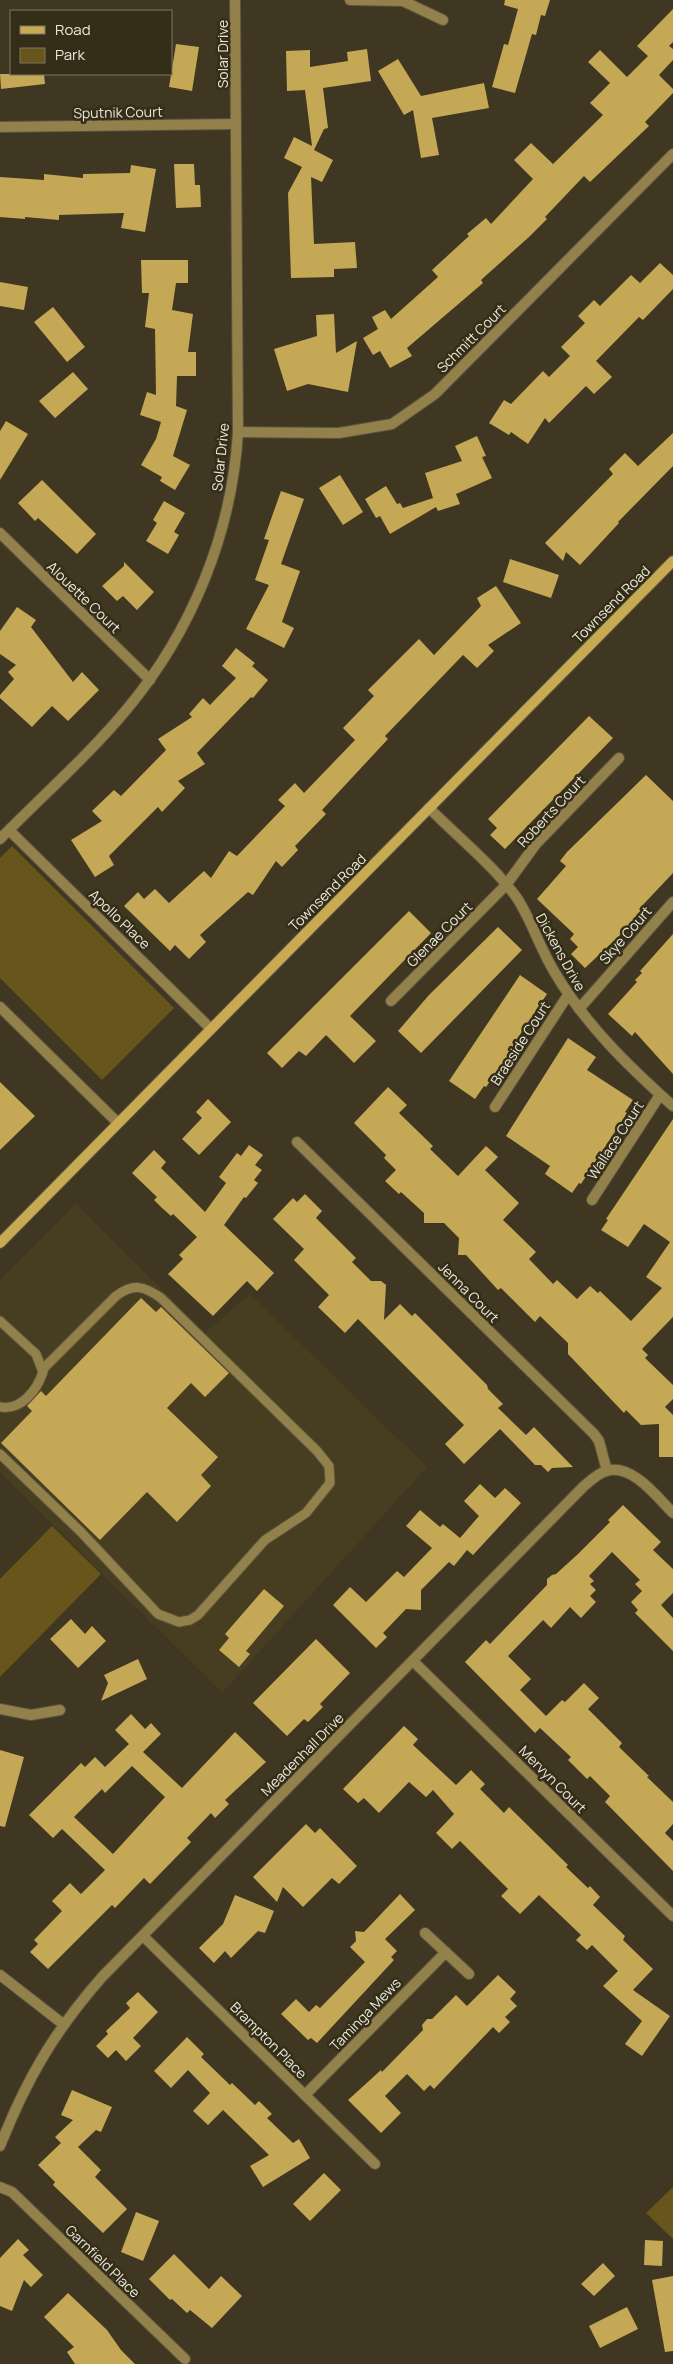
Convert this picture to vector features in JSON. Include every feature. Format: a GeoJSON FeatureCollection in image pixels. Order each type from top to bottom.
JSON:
{"type":"FeatureCollection","features":[{"type":"Feature","properties":{"kind":"main road","name":"Townsend Road"},"geometry":{"type":"LineString","coordinates":[[0,1243],[673,561]]}},
{"type":"Feature","properties":{"kind":"street","name":"Solar Drive"},"geometry":{"type":"LineString","coordinates":[[0,839],[126,710],[150,680],[190,612],[216,548],[234,471],[238,432],[235,0]]}},
{"type":"Feature","properties":{"kind":"street"},"geometry":{"type":"LineString","coordinates":[[350,0],[403,1],[443,20]]}},
{"type":"Feature","properties":{"kind":"street","name":"Sputnik Court"},"geometry":{"type":"LineString","coordinates":[[0,127],[236,124]]}},
{"type":"Feature","properties":{"kind":"street","name":"Schmitt Court"},"geometry":{"type":"LineString","coordinates":[[238,432],[338,433],[392,424],[435,394],[673,154]]}},
{"type":"Feature","properties":{"kind":"street","name":"Alouette Court"},"geometry":{"type":"LineString","coordinates":[[0,534],[150,680]]}},
{"type":"Feature","properties":{"kind":"street","name":"Roberts Court"},"geometry":{"type":"LineString","coordinates":[[506,885],[536,844],[620,758]]}},
{"type":"Feature","properties":{"kind":"street","name":"Dickens Drive"},"geometry":{"type":"LineString","coordinates":[[429,808],[506,885],[518,900],[553,970],[579,1010],[623,1060],[673,1106]]}},
{"type":"Feature","properties":{"kind":"street","name":"Apollo Place"},"geometry":{"type":"LineString","coordinates":[[9,830],[212,1029]]}},
{"type":"Feature","properties":{"kind":"street","name":"Glenae Court"},"geometry":{"type":"LineString","coordinates":[[391,1002],[506,885]]}},
{"type":"Feature","properties":{"kind":"street","name":"Skye Court"},"geometry":{"type":"LineString","coordinates":[[579,1010],[673,902]]}},
{"type":"Feature","properties":{"kind":"street","name":"Braeside Court"},"geometry":{"type":"LineString","coordinates":[[495,1107],[568,995]]}},
{"type":"Feature","properties":{"kind":"street"},"geometry":{"type":"LineString","coordinates":[[0,1007],[118,1123]]}},
{"type":"Feature","properties":{"kind":"street","name":"Wallace Court"},"geometry":{"type":"LineString","coordinates":[[592,1200],[660,1095]]}},
{"type":"Feature","properties":{"kind":"street","name":"Jenna Court"},"geometry":{"type":"LineString","coordinates":[[297,1142],[594,1434],[599,1441],[607,1471]]}},
{"type":"Feature","properties":{"kind":"street"},"geometry":{"type":"LineString","coordinates":[[607,1471],[620,1471],[630,1474],[673,1512]]}},
{"type":"Feature","properties":{"kind":"street","name":"Meadenhall Drive"},"geometry":{"type":"LineString","coordinates":[[0,2146],[18,2102],[37,2064],[64,2024],[102,1977],[583,1487],[607,1471]]}},
{"type":"Feature","properties":{"kind":"street","name":"Mervyn Court"},"geometry":{"type":"LineString","coordinates":[[414,1661],[673,1916]]}},
{"type":"Feature","properties":{"kind":"street"},"geometry":{"type":"LineString","coordinates":[[0,1709],[31,1714],[60,1710]]}},
{"type":"Feature","properties":{"kind":"street"},"geometry":{"type":"LineString","coordinates":[[425,1933],[469,1974]]}},
{"type":"Feature","properties":{"kind":"street","name":"Brampton Place"},"geometry":{"type":"LineString","coordinates":[[143,1936],[375,2164]]}},
{"type":"Feature","properties":{"kind":"street","name":"Taminga Mews"},"geometry":{"type":"LineString","coordinates":[[305,2095],[446,1952]]}},
{"type":"Feature","properties":{"kind":"street"},"geometry":{"type":"LineString","coordinates":[[0,1975],[64,2024]]}},
{"type":"Feature","properties":{"kind":"street","name":"Garnfield Place"},"geometry":{"type":"LineString","coordinates":[[0,2187],[12,2192],[185,2359]]}},
{"type":"Feature","properties":{"kind":"lane"},"geometry":{"type":"LineString","coordinates":[[0,1454],[81,1532],[158,1614],[179,1622],[190,1620],[198,1615],[266,1540],[306,1513],[325,1492],[330,1483],[330,1466],[317,1451],[161,1298],[143,1287],[125,1289],[42,1370]]}},
{"type":"Feature","properties":{"kind":"lane"},"geometry":{"type":"LineString","coordinates":[[0,1321],[36,1354],[42,1370],[40,1380],[29,1396],[18,1405],[1,1408]]}},
{"type":"Feature","properties":{"kind":"shaded area"},"geometry":{"type":"Polygon","coordinates":[[[76,1203],[205,1333],[250,1294],[427,1467],[222,1693],[0,1472],[0,1280],[76,1203]]]}},
{"type":"Feature","properties":{"kind":"green space"},"geometry":{"type":"Polygon","coordinates":[[[12,846],[174,1008],[102,1080],[0,978],[0,858],[12,846]]]}},
{"type":"Feature","properties":{"kind":"green space"},"geometry":{"type":"Polygon","coordinates":[[[52,1526],[101,1574],[0,1677],[0,1579],[52,1526]]]}},
{"type":"Feature","properties":{"kind":"green space"},"geometry":{"type":"Polygon","coordinates":[[[673,2187],[673,2239],[646,2213],[673,2187]]]}},
{"type":"Feature","properties":{"kind":"building"},"geometry":{"type":"Polygon","coordinates":[[[505,0],[550,0],[545,16],[541,15],[536,35],[532,34],[515,93],[492,87],[504,44],[508,45],[518,9],[504,5],[505,0]]]}},
{"type":"Feature","properties":{"kind":"building"},"geometry":{"type":"Polygon","coordinates":[[[673,9],[673,42],[669,46],[673,49],[673,60],[659,75],[673,89],[673,93],[645,122],[649,126],[590,182],[584,176],[545,217],[547,219],[481,280],[483,283],[407,348],[412,356],[390,368],[380,351],[373,355],[363,338],[378,329],[372,317],[385,310],[391,319],[438,277],[432,270],[469,236],[467,234],[486,218],[491,224],[533,179],[514,160],[531,143],[553,164],[603,115],[590,103],[610,83],[588,62],[600,50],[627,77],[648,56],[637,46],[673,9]]]}},
{"type":"Feature","properties":{"kind":"building"},"geometry":{"type":"Polygon","coordinates":[[[176,44],[199,47],[192,91],[169,87],[176,44]]]}},
{"type":"Feature","properties":{"kind":"building"},"geometry":{"type":"Polygon","coordinates":[[[367,49],[371,81],[323,88],[328,128],[324,129],[314,150],[333,160],[322,182],[311,177],[314,244],[355,242],[357,268],[334,269],[334,277],[291,278],[288,193],[302,167],[284,158],[294,137],[312,146],[305,90],[287,91],[286,51],[310,50],[310,67],[348,61],[347,52],[367,49]]]}},
{"type":"Feature","properties":{"kind":"building"},"geometry":{"type":"Polygon","coordinates":[[[398,59],[421,96],[484,83],[489,108],[432,118],[439,155],[421,158],[413,110],[404,115],[378,71],[398,59]]]}},
{"type":"Feature","properties":{"kind":"building"},"geometry":{"type":"Polygon","coordinates":[[[0,74],[44,75],[45,84],[1,89],[0,74]]]}},
{"type":"Feature","properties":{"kind":"building"},"geometry":{"type":"Polygon","coordinates":[[[174,164],[194,164],[195,185],[200,185],[201,207],[176,208],[174,164]]]}},
{"type":"Feature","properties":{"kind":"building"},"geometry":{"type":"Polygon","coordinates":[[[131,165],[156,169],[145,232],[121,228],[124,213],[59,215],[59,220],[0,217],[0,177],[44,180],[44,174],[83,178],[83,174],[130,173],[131,165]]]}},
{"type":"Feature","properties":{"kind":"building"},"geometry":{"type":"Polygon","coordinates":[[[141,260],[188,260],[188,283],[176,283],[172,310],[193,314],[188,352],[196,352],[196,376],[177,376],[176,406],[187,410],[173,456],[190,465],[175,490],[160,481],[162,477],[141,465],[156,439],[161,422],[140,415],[147,392],[156,395],[155,329],[145,327],[149,293],[142,293],[141,260]]]}},
{"type":"Feature","properties":{"kind":"building"},"geometry":{"type":"Polygon","coordinates":[[[660,263],[673,275],[673,289],[643,320],[639,317],[596,361],[612,377],[594,394],[586,386],[549,423],[545,418],[528,444],[511,432],[509,435],[489,423],[504,400],[511,404],[543,371],[549,377],[570,356],[561,347],[585,323],[578,316],[594,300],[600,306],[631,275],[640,283],[660,263]]]}},
{"type":"Feature","properties":{"kind":"building"},"geometry":{"type":"Polygon","coordinates":[[[0,282],[28,287],[24,310],[0,306],[0,282]]]}},
{"type":"Feature","properties":{"kind":"building"},"geometry":{"type":"Polygon","coordinates":[[[53,307],[85,347],[67,362],[34,322],[53,307]]]}},
{"type":"Feature","properties":{"kind":"building"},"geometry":{"type":"Polygon","coordinates":[[[334,314],[336,353],[357,341],[348,392],[308,384],[287,391],[274,349],[317,336],[316,315],[334,314]]]}},
{"type":"Feature","properties":{"kind":"building"},"geometry":{"type":"Polygon","coordinates":[[[73,372],[88,389],[55,418],[39,401],[73,372]]]}},
{"type":"Feature","properties":{"kind":"building"},"geometry":{"type":"Polygon","coordinates":[[[6,421],[28,434],[0,480],[0,431],[6,421]]]}},
{"type":"Feature","properties":{"kind":"building"},"geometry":{"type":"Polygon","coordinates":[[[673,433],[673,466],[618,522],[580,565],[566,552],[563,561],[545,543],[613,474],[609,469],[625,453],[638,466],[673,433]]]}},
{"type":"Feature","properties":{"kind":"building"},"geometry":{"type":"Polygon","coordinates":[[[477,436],[486,456],[482,457],[492,478],[456,494],[460,504],[438,511],[436,507],[390,534],[380,516],[376,518],[365,499],[386,486],[397,504],[400,503],[403,508],[433,498],[425,473],[462,461],[455,446],[477,436]]]}},
{"type":"Feature","properties":{"kind":"building"},"geometry":{"type":"Polygon","coordinates":[[[340,475],[363,512],[343,525],[319,488],[340,475]]]}},
{"type":"Feature","properties":{"kind":"building"},"geometry":{"type":"Polygon","coordinates":[[[42,480],[96,534],[77,554],[38,518],[35,521],[18,503],[42,480]]]}},
{"type":"Feature","properties":{"kind":"building"},"geometry":{"type":"Polygon","coordinates":[[[281,491],[304,499],[281,564],[300,571],[282,622],[294,628],[284,648],[246,629],[269,585],[255,580],[269,540],[264,539],[281,491]]]}},
{"type":"Feature","properties":{"kind":"building"},"geometry":{"type":"Polygon","coordinates":[[[164,501],[185,513],[174,532],[179,535],[168,554],[146,541],[157,523],[153,520],[164,501]]]}},
{"type":"Feature","properties":{"kind":"building"},"geometry":{"type":"Polygon","coordinates":[[[510,559],[559,575],[551,598],[503,582],[510,559]]]}},
{"type":"Feature","properties":{"kind":"building"},"geometry":{"type":"Polygon","coordinates":[[[124,562],[154,592],[137,610],[123,596],[117,601],[102,586],[124,566],[124,562]]]}},
{"type":"Feature","properties":{"kind":"building"},"geometry":{"type":"Polygon","coordinates":[[[496,586],[521,623],[488,645],[494,651],[477,668],[463,655],[385,736],[388,739],[322,810],[326,814],[295,846],[298,850],[282,867],[276,861],[253,895],[248,892],[200,935],[206,942],[189,959],[175,945],[170,951],[124,906],[138,892],[144,899],[155,889],[169,903],[204,871],[211,878],[229,851],[237,856],[285,806],[278,800],[295,783],[304,793],[355,740],[343,728],[374,696],[368,690],[419,639],[434,655],[481,606],[477,598],[496,586]]]}},
{"type":"Feature","properties":{"kind":"building"},"geometry":{"type":"Polygon","coordinates":[[[17,607],[36,620],[31,627],[73,682],[82,672],[99,690],[68,721],[52,706],[32,727],[0,698],[0,695],[14,679],[8,672],[16,665],[0,654],[0,631],[17,607]]]}},
{"type":"Feature","properties":{"kind":"building"},"geometry":{"type":"Polygon","coordinates":[[[236,648],[255,663],[252,666],[268,680],[253,698],[251,697],[197,753],[205,764],[178,781],[185,788],[162,812],[158,807],[109,856],[114,865],[95,877],[71,840],[102,821],[92,811],[114,790],[121,796],[166,750],[158,739],[192,717],[189,714],[203,698],[210,705],[236,678],[222,666],[236,648]]]}},
{"type":"Feature","properties":{"kind":"building"},"geometry":{"type":"Polygon","coordinates":[[[589,716],[613,738],[505,849],[490,835],[497,828],[488,819],[589,716]]]}},
{"type":"Feature","properties":{"kind":"building"},"geometry":{"type":"Polygon","coordinates":[[[646,775],[673,801],[673,873],[639,909],[641,911],[633,919],[635,921],[585,968],[571,954],[578,947],[570,939],[574,934],[537,899],[566,866],[560,861],[567,852],[646,775]]]}},
{"type":"Feature","properties":{"kind":"building"},"geometry":{"type":"Polygon","coordinates":[[[409,911],[431,933],[350,1016],[376,1041],[354,1063],[326,1035],[306,1056],[299,1051],[282,1068],[267,1053],[409,911]]]}},
{"type":"Feature","properties":{"kind":"building"},"geometry":{"type":"Polygon","coordinates":[[[498,927],[522,950],[421,1053],[398,1031],[429,995],[498,927]]]}},
{"type":"Feature","properties":{"kind":"building"},"geometry":{"type":"Polygon","coordinates":[[[673,934],[673,1074],[635,1032],[632,1036],[608,1014],[637,982],[635,980],[642,973],[640,971],[673,934]]]}},
{"type":"Feature","properties":{"kind":"building"},"geometry":{"type":"Polygon","coordinates":[[[520,975],[547,994],[513,1045],[515,1046],[486,1087],[484,1086],[475,1099],[449,1081],[520,975]]]}},
{"type":"Feature","properties":{"kind":"building"},"geometry":{"type":"Polygon","coordinates":[[[568,1038],[596,1057],[587,1070],[633,1100],[625,1112],[627,1113],[581,1184],[579,1183],[572,1193],[545,1174],[550,1166],[506,1136],[568,1038]]]}},
{"type":"Feature","properties":{"kind":"building"},"geometry":{"type":"Polygon","coordinates":[[[0,1082],[35,1116],[0,1150],[0,1082]]]}},
{"type":"Feature","properties":{"kind":"building"},"geometry":{"type":"Polygon","coordinates":[[[388,1087],[407,1105],[399,1113],[433,1146],[430,1149],[458,1176],[486,1146],[498,1157],[485,1170],[519,1203],[503,1220],[536,1252],[529,1259],[553,1284],[557,1280],[577,1299],[590,1286],[598,1293],[600,1291],[631,1321],[662,1288],[646,1277],[670,1242],[644,1224],[628,1247],[601,1230],[608,1220],[606,1219],[673,1119],[673,1317],[642,1349],[648,1355],[645,1358],[673,1385],[673,1399],[665,1407],[673,1415],[673,1457],[659,1457],[659,1424],[641,1425],[626,1410],[624,1413],[568,1354],[568,1343],[540,1316],[535,1322],[501,1288],[498,1290],[466,1255],[458,1255],[459,1238],[444,1223],[424,1223],[424,1213],[401,1192],[399,1194],[385,1181],[396,1170],[384,1158],[386,1155],[354,1123],[388,1087]]]}},
{"type":"Feature","properties":{"kind":"building"},"geometry":{"type":"Polygon","coordinates":[[[208,1099],[231,1122],[199,1155],[182,1139],[202,1118],[196,1112],[208,1099]]]}},
{"type":"Feature","properties":{"kind":"building"},"geometry":{"type":"Polygon","coordinates":[[[249,1145],[263,1155],[255,1165],[262,1170],[254,1180],[258,1183],[246,1198],[244,1197],[224,1225],[274,1273],[257,1291],[247,1281],[213,1316],[168,1274],[183,1259],[179,1255],[197,1237],[173,1214],[171,1216],[162,1208],[154,1200],[157,1197],[132,1173],[154,1150],[166,1162],[161,1168],[205,1212],[226,1183],[219,1177],[237,1153],[241,1156],[249,1145]]]}},
{"type":"Feature","properties":{"kind":"building"},"geometry":{"type":"Polygon","coordinates":[[[305,1194],[322,1211],[316,1218],[356,1258],[352,1262],[371,1281],[381,1281],[386,1285],[384,1320],[400,1304],[412,1316],[415,1313],[487,1385],[488,1389],[503,1404],[498,1408],[526,1435],[534,1427],[573,1467],[552,1468],[548,1472],[541,1465],[535,1465],[500,1429],[464,1464],[445,1444],[464,1425],[358,1319],[345,1333],[318,1307],[329,1295],[294,1260],[304,1249],[273,1219],[293,1198],[297,1202],[305,1194]]]}},
{"type":"Feature","properties":{"kind":"building"},"geometry":{"type":"Polygon","coordinates":[[[141,1298],[156,1312],[161,1307],[229,1373],[205,1397],[191,1383],[167,1408],[218,1457],[201,1475],[211,1486],[177,1522],[147,1492],[100,1540],[1,1443],[32,1411],[27,1406],[41,1391],[46,1396],[141,1298]]]}},
{"type":"Feature","properties":{"kind":"building"},"geometry":{"type":"Polygon","coordinates":[[[480,1484],[495,1498],[505,1488],[521,1503],[473,1555],[467,1550],[454,1566],[449,1562],[421,1590],[421,1610],[406,1609],[383,1633],[387,1637],[376,1648],[333,1605],[350,1587],[366,1602],[397,1571],[404,1577],[432,1548],[406,1526],[420,1510],[440,1527],[443,1524],[460,1538],[479,1516],[464,1501],[480,1484]]]}},
{"type":"Feature","properties":{"kind":"building"},"geometry":{"type":"Polygon","coordinates":[[[623,1505],[661,1542],[653,1550],[673,1569],[673,1593],[661,1605],[673,1618],[673,1651],[635,1613],[638,1610],[631,1602],[642,1591],[635,1584],[640,1580],[612,1552],[589,1576],[594,1581],[590,1584],[596,1590],[590,1596],[596,1602],[581,1618],[570,1607],[551,1628],[543,1620],[508,1656],[531,1679],[520,1690],[546,1716],[562,1700],[565,1702],[584,1683],[599,1698],[588,1709],[622,1743],[619,1747],[673,1802],[673,1824],[665,1833],[673,1841],[673,1871],[605,1802],[610,1796],[590,1776],[587,1779],[568,1760],[571,1757],[540,1728],[535,1733],[465,1662],[486,1640],[490,1644],[547,1585],[547,1579],[556,1574],[578,1554],[610,1522],[608,1520],[623,1505]]]}},
{"type":"Feature","properties":{"kind":"building"},"geometry":{"type":"Polygon","coordinates":[[[264,1589],[284,1606],[246,1651],[250,1654],[239,1667],[219,1650],[229,1638],[225,1634],[264,1589]]]}},
{"type":"Feature","properties":{"kind":"building"},"geometry":{"type":"Polygon","coordinates":[[[71,1619],[85,1634],[92,1626],[106,1641],[78,1668],[50,1639],[71,1619]]]}},
{"type":"Feature","properties":{"kind":"building"},"geometry":{"type":"Polygon","coordinates":[[[316,1639],[350,1673],[320,1704],[323,1707],[308,1722],[304,1719],[287,1736],[253,1703],[316,1639]]]}},
{"type":"Feature","properties":{"kind":"building"},"geometry":{"type":"Polygon","coordinates":[[[138,1659],[147,1679],[101,1701],[108,1683],[104,1675],[138,1659]]]}},
{"type":"Feature","properties":{"kind":"building"},"geometry":{"type":"Polygon","coordinates":[[[131,1714],[145,1729],[151,1723],[161,1734],[143,1752],[182,1788],[235,1732],[266,1762],[225,1800],[229,1804],[215,1818],[211,1813],[187,1838],[191,1842],[150,1884],[144,1878],[115,1908],[112,1905],[48,1969],[30,1952],[38,1944],[34,1940],[62,1911],[52,1901],[70,1883],[81,1894],[105,1870],[62,1829],[53,1838],[29,1815],[81,1763],[85,1767],[95,1757],[105,1767],[129,1744],[115,1730],[131,1714]],[[132,1766],[105,1793],[102,1789],[74,1817],[113,1854],[165,1797],[132,1766]]]}},
{"type":"Feature","properties":{"kind":"building"},"geometry":{"type":"Polygon","coordinates":[[[404,1726],[418,1739],[413,1745],[456,1785],[471,1770],[485,1784],[480,1789],[504,1813],[509,1807],[568,1865],[566,1867],[588,1888],[590,1886],[600,1897],[593,1905],[625,1936],[623,1940],[653,1969],[633,1990],[670,2016],[642,2056],[625,2044],[642,2021],[603,1986],[618,1971],[592,1945],[587,1950],[576,1940],[581,1935],[539,1895],[520,1914],[501,1896],[508,1889],[460,1841],[452,1849],[436,1833],[454,1814],[433,1790],[426,1797],[409,1782],[379,1813],[364,1798],[358,1803],[343,1789],[404,1726]]]}},
{"type":"Feature","properties":{"kind":"building"},"geometry":{"type":"Polygon","coordinates":[[[0,1750],[24,1757],[5,1827],[0,1826],[0,1750]]]}},
{"type":"Feature","properties":{"kind":"building"},"geometry":{"type":"Polygon","coordinates":[[[306,1824],[315,1833],[320,1828],[357,1866],[339,1884],[332,1878],[303,1907],[283,1887],[277,1902],[253,1877],[306,1824]]]}},
{"type":"Feature","properties":{"kind":"building"},"geometry":{"type":"Polygon","coordinates":[[[400,1894],[415,1910],[385,1939],[397,1951],[391,1957],[394,1960],[317,2043],[311,2038],[308,2040],[281,2014],[296,1999],[309,2012],[316,2005],[320,2008],[365,1962],[350,1947],[356,1941],[355,1931],[364,1932],[400,1894]]]}},
{"type":"Feature","properties":{"kind":"building"},"geometry":{"type":"Polygon","coordinates":[[[235,1895],[274,1911],[265,1933],[258,1931],[231,1958],[225,1951],[214,1963],[199,1948],[223,1924],[235,1895]]]}},
{"type":"Feature","properties":{"kind":"building"},"geometry":{"type":"Polygon","coordinates":[[[498,1975],[516,1992],[510,1999],[517,2006],[505,2017],[510,2022],[499,2033],[493,2027],[434,2089],[430,2085],[424,2091],[407,2074],[385,2096],[401,2113],[381,2133],[348,2100],[381,2070],[382,2072],[423,2030],[422,2025],[427,2019],[432,2019],[456,1995],[467,2006],[498,1975]]]}},
{"type":"Feature","properties":{"kind":"building"},"geometry":{"type":"Polygon","coordinates":[[[138,1992],[158,2012],[133,2038],[141,2046],[126,2061],[116,2050],[108,2058],[96,2046],[108,2034],[106,2031],[130,2008],[126,2003],[138,1992]]]}},
{"type":"Feature","properties":{"kind":"building"},"geometry":{"type":"Polygon","coordinates":[[[187,2037],[204,2054],[201,2057],[230,2085],[232,2083],[255,2105],[259,2101],[272,2114],[267,2118],[293,2143],[299,2139],[310,2158],[263,2187],[250,2166],[269,2155],[223,2110],[208,2125],[193,2111],[210,2093],[188,2070],[171,2088],[154,2071],[187,2037]]]}},
{"type":"Feature","properties":{"kind":"building"},"geometry":{"type":"Polygon","coordinates":[[[72,2090],[112,2107],[101,2132],[96,2130],[78,2147],[101,2170],[95,2177],[127,2209],[103,2233],[53,2185],[55,2182],[38,2165],[61,2143],[55,2137],[73,2120],[61,2115],[72,2090]]]}},
{"type":"Feature","properties":{"kind":"building"},"geometry":{"type":"Polygon","coordinates":[[[324,2173],[341,2190],[310,2221],[293,2204],[324,2173]]]}},
{"type":"Feature","properties":{"kind":"building"},"geometry":{"type":"Polygon","coordinates":[[[136,2212],[159,2221],[143,2261],[121,2252],[136,2212]]]}},
{"type":"Feature","properties":{"kind":"building"},"geometry":{"type":"Polygon","coordinates":[[[18,2239],[29,2250],[23,2255],[43,2275],[31,2287],[24,2280],[12,2311],[0,2306],[0,2258],[18,2239]]]}},
{"type":"Feature","properties":{"kind":"building"},"geometry":{"type":"Polygon","coordinates":[[[645,2240],[663,2241],[662,2266],[644,2265],[645,2240]]]}},
{"type":"Feature","properties":{"kind":"building"},"geometry":{"type":"Polygon","coordinates":[[[174,2254],[209,2289],[221,2276],[242,2296],[212,2328],[190,2310],[187,2313],[172,2299],[170,2300],[149,2279],[174,2254]]]}},
{"type":"Feature","properties":{"kind":"building"},"geometry":{"type":"Polygon","coordinates":[[[603,2263],[615,2276],[594,2296],[581,2284],[603,2263]]]}},
{"type":"Feature","properties":{"kind":"building"},"geometry":{"type":"Polygon","coordinates":[[[673,2276],[673,2351],[665,2352],[652,2280],[673,2276]]]}},
{"type":"Feature","properties":{"kind":"building"},"geometry":{"type":"Polygon","coordinates":[[[68,2293],[107,2330],[121,2350],[135,2364],[75,2364],[67,2352],[74,2347],[44,2317],[68,2293]]]}},
{"type":"Feature","properties":{"kind":"building"},"geometry":{"type":"Polygon","coordinates":[[[627,2307],[638,2329],[600,2348],[589,2326],[627,2307]]]}}]}
